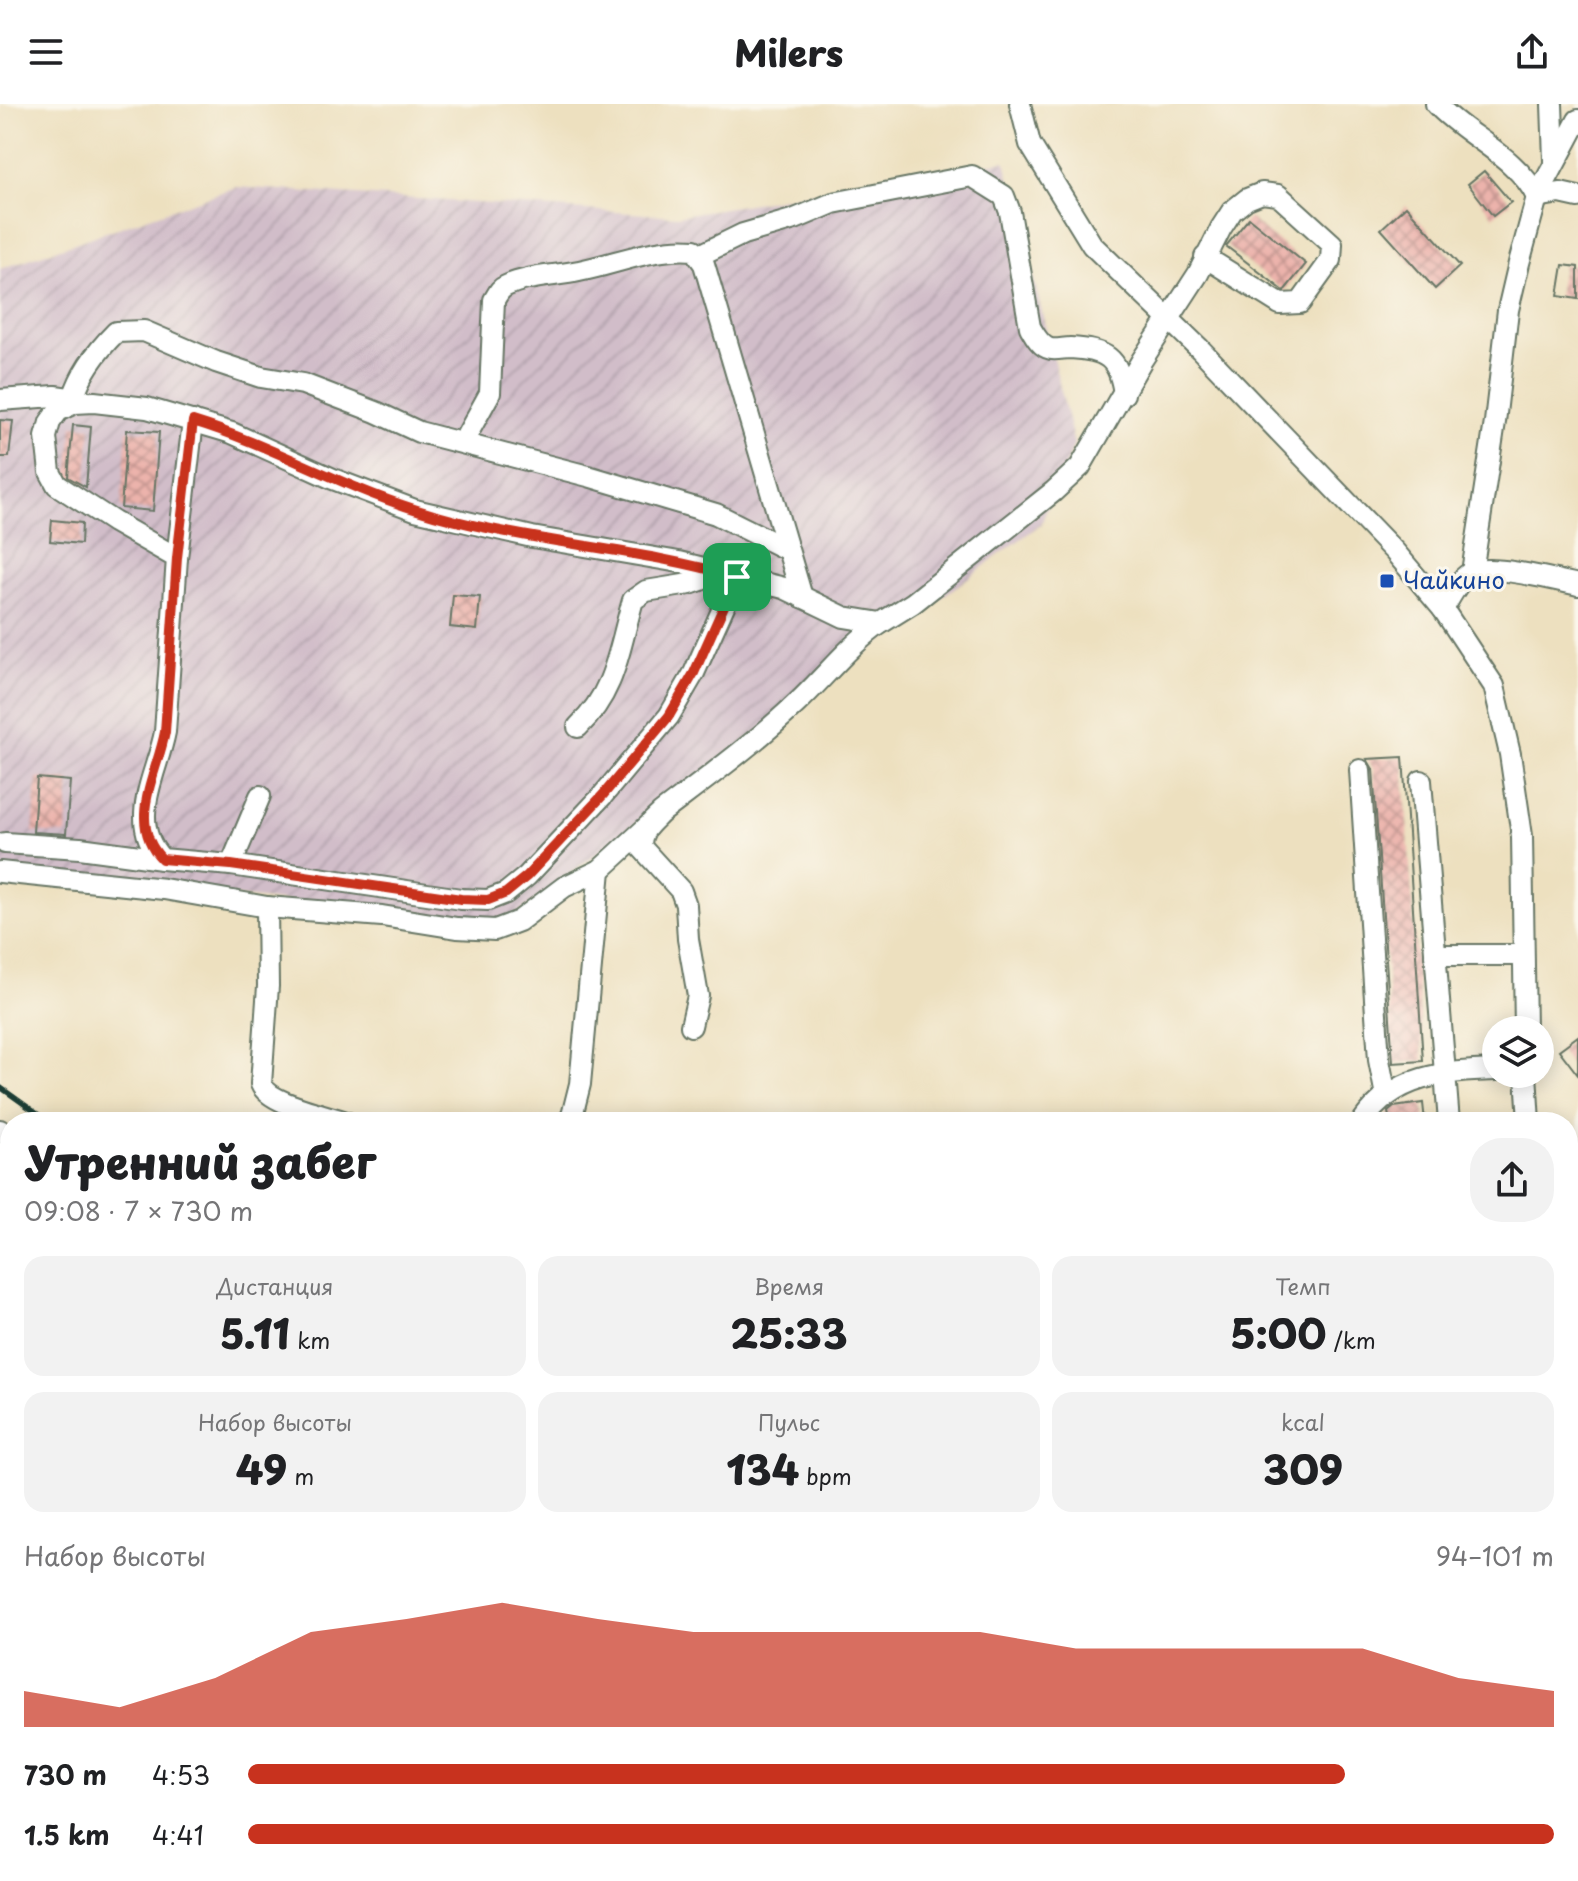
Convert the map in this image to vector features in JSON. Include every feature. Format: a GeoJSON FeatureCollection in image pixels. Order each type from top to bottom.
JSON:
{"type":"FeatureCollection","features":[{"type":"Feature","properties":{"kind":"street"},"geometry":{"type":"LineString","coordinates":[[1020,104],[1030,144],[1092,245],[1170,319],[1395,552],[1443,609],[1494,686],[1510,754],[1522,836],[1525,1016]]}},
{"type":"Feature","properties":{"kind":"street"},"geometry":{"type":"LineString","coordinates":[[1436,104],[1452,120],[1522,173],[1537,197]]}},
{"type":"Feature","properties":{"kind":"street"},"geometry":{"type":"LineString","coordinates":[[1552,104],[1554,160]]}},
{"type":"Feature","properties":{"kind":"street"},"geometry":{"type":"LineString","coordinates":[[1472,572],[1508,310],[1537,197],[1578,120]]}},
{"type":"Feature","properties":{"kind":"street"},"geometry":{"type":"LineString","coordinates":[[700,255],[743,234],[795,219],[833,203],[972,176],[1004,196],[1010,212],[1030,327],[1036,339],[1049,349],[1089,349],[1114,361],[1121,372],[1124,394]]}},
{"type":"Feature","properties":{"kind":"street"},"geometry":{"type":"LineString","coordinates":[[0,872],[164,889],[267,907],[382,916],[457,928],[495,930],[519,921],[564,887],[600,870],[647,827],[766,731],[861,638],[913,603],[1080,467],[1198,274],[1205,257],[1232,211],[1247,199],[1262,193],[1278,195],[1332,244],[1331,260],[1300,303],[1280,304],[1205,257]]}},
{"type":"Feature","properties":{"kind":"street"},"geometry":{"type":"LineString","coordinates":[[1537,197],[1560,193],[1578,197]]}},
{"type":"Feature","properties":{"kind":"street"},"geometry":{"type":"LineString","coordinates":[[463,442],[490,393],[494,300],[501,288],[512,283],[683,249],[694,250],[700,255],[802,597]]}},
{"type":"Feature","properties":{"kind":"street"},"geometry":{"type":"LineString","coordinates":[[73,398],[78,379],[100,347],[116,332],[144,331],[216,362],[261,377],[303,384],[419,432],[588,476],[716,514],[786,549]]}},
{"type":"Feature","properties":{"kind":"street"},"geometry":{"type":"LineString","coordinates":[[0,400],[73,398],[147,408],[232,433],[333,479],[415,510],[532,537],[679,562],[784,588],[844,617],[881,623]]}},
{"type":"Feature","properties":{"kind":"street"},"geometry":{"type":"LineString","coordinates":[[94,402],[66,407],[58,411],[50,422],[46,437],[50,472],[57,485],[74,497],[177,558]]}},
{"type":"Feature","properties":{"kind":"street"},"geometry":{"type":"LineString","coordinates":[[162,859],[150,846],[144,821],[151,780],[165,732],[177,558],[193,421]]}},
{"type":"Feature","properties":{"kind":"street"},"geometry":{"type":"LineString","coordinates":[[1443,609],[1463,578],[1481,569],[1578,585]]}},
{"type":"Feature","properties":{"kind":"street"},"geometry":{"type":"LineString","coordinates":[[578,727],[594,712],[606,693],[633,600],[646,591],[729,575]]}},
{"type":"Feature","properties":{"kind":"street"},"geometry":{"type":"LineString","coordinates":[[5,843],[231,865],[461,899],[488,900],[506,893],[527,876],[603,795],[669,716],[694,673],[729,575]]}},
{"type":"Feature","properties":{"kind":"street"},"geometry":{"type":"LineString","coordinates":[[1360,770],[1379,1060],[1386,1096]]}},
{"type":"Feature","properties":{"kind":"street"},"geometry":{"type":"LineString","coordinates":[[1421,781],[1448,1112]]}},
{"type":"Feature","properties":{"kind":"street"},"geometry":{"type":"LineString","coordinates":[[231,865],[260,796]]}},
{"type":"Feature","properties":{"kind":"street"},"geometry":{"type":"LineString","coordinates":[[647,827],[640,838],[641,847],[681,891],[686,905],[688,939],[698,996],[691,1026]]}},
{"type":"Feature","properties":{"kind":"street"},"geometry":{"type":"LineString","coordinates":[[573,1112],[580,1084],[600,870]]}},
{"type":"Feature","properties":{"kind":"street"},"geometry":{"type":"LineString","coordinates":[[267,907],[268,986],[261,1084],[264,1092],[283,1102],[314,1112]]}},
{"type":"Feature","properties":{"kind":"street"},"geometry":{"type":"LineString","coordinates":[[1435,955],[1523,955]]}},
{"type":"Feature","properties":{"kind":"street"},"geometry":{"type":"LineString","coordinates":[[1369,1112],[1386,1096],[1425,1076],[1482,1071]]}},
{"type":"Feature","properties":{"kind":"street"},"geometry":{"type":"LineString","coordinates":[[1527,1088],[1528,1112]]}},
{"type":"Feature","properties":{"kind":"shaded area"},"geometry":{"type":"Polygon","coordinates":[[[1005,161],[1074,444],[1041,524],[502,925],[0,871],[0,269],[236,187],[677,216],[1005,161]]]}},
{"type":"Feature","properties":{"kind":"building"},"geometry":{"type":"Polygon","coordinates":[[[1484,171],[1511,202],[1493,216],[1468,184],[1484,171]]]}},
{"type":"Feature","properties":{"kind":"building"},"geometry":{"type":"Polygon","coordinates":[[[1406,206],[1460,266],[1435,289],[1381,229],[1406,206]]]}},
{"type":"Feature","properties":{"kind":"building"},"geometry":{"type":"Polygon","coordinates":[[[1249,218],[1306,264],[1284,291],[1226,246],[1249,218]]]}},
{"type":"Feature","properties":{"kind":"building"},"geometry":{"type":"Polygon","coordinates":[[[1563,265],[1578,267],[1578,299],[1558,296],[1563,265]]]}},
{"type":"Feature","properties":{"kind":"building"},"geometry":{"type":"Polygon","coordinates":[[[0,420],[13,421],[9,457],[0,457],[0,420]]]}},
{"type":"Feature","properties":{"kind":"building"},"geometry":{"type":"Polygon","coordinates":[[[73,425],[91,427],[86,487],[68,477],[73,425]]]}},
{"type":"Feature","properties":{"kind":"building"},"geometry":{"type":"Polygon","coordinates":[[[127,430],[159,432],[153,511],[121,508],[127,430]]]}},
{"type":"Feature","properties":{"kind":"building"},"geometry":{"type":"Polygon","coordinates":[[[52,520],[82,523],[81,544],[50,541],[52,520]]]}},
{"type":"Feature","properties":{"kind":"building"},"geometry":{"type":"Polygon","coordinates":[[[453,595],[480,597],[477,630],[450,627],[453,595]]]}},
{"type":"Feature","properties":{"kind":"building"},"geometry":{"type":"Polygon","coordinates":[[[1403,757],[1423,1061],[1393,1063],[1373,769],[1367,759],[1403,757]]]}},
{"type":"Feature","properties":{"kind":"building"},"geometry":{"type":"Polygon","coordinates":[[[37,778],[70,781],[66,834],[33,832],[37,778]]]}},
{"type":"Feature","properties":{"kind":"building"},"geometry":{"type":"Polygon","coordinates":[[[1578,1036],[1578,1075],[1559,1050],[1578,1036]]]}},
{"type":"Feature","properties":{"kind":"building"},"geometry":{"type":"Polygon","coordinates":[[[1423,1103],[1424,1112],[1388,1112],[1394,1107],[1423,1103]]]}},
{"type":"Feature","properties":{"kind":"railway"},"geometry":{"type":"LineString","coordinates":[[0,1087],[35,1112]]}},
{"type":"Feature","properties":{"kind":"place","name":"Чайкино"},"geometry":{"type":"Point","coordinates":[1387,581]}},
{"type":"Feature","properties":{"kind":"route"},"geometry":{"type":"LineString","coordinates":[[193,421],[232,433],[333,479],[415,510],[532,537],[679,562],[737,577],[694,673],[669,716],[603,795],[527,876],[506,893],[488,900],[461,899],[231,865],[162,859],[150,846],[144,821],[151,780],[165,732],[177,558],[193,421]]}}]}
